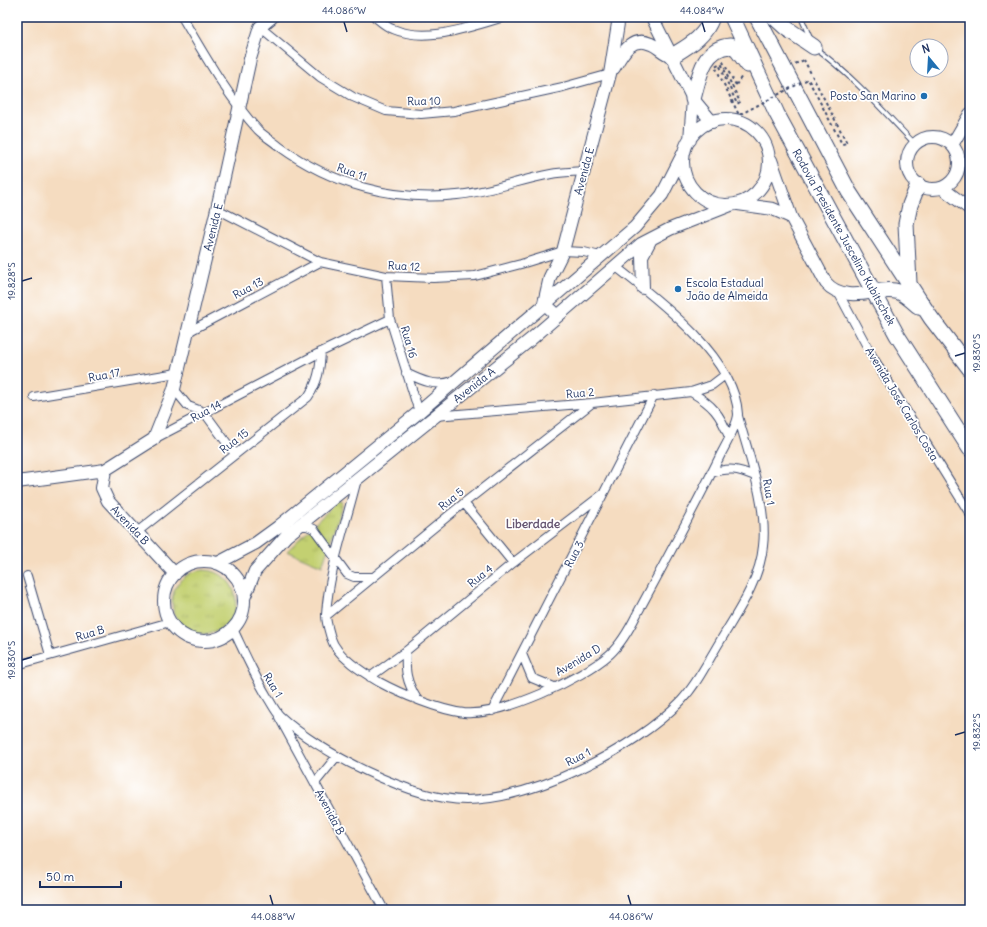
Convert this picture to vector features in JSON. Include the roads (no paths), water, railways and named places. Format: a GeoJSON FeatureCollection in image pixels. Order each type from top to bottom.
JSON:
{"type":"FeatureCollection","features":[{"type":"Feature","properties":{"kind":"highway"},"geometry":{"type":"LineString","coordinates":[[672,56],[695,42],[709,26],[712,17]]}},
{"type":"Feature","properties":{"kind":"highway","name":"Rodovia Presidente Juscelino Kubitschek"},"geometry":{"type":"LineString","coordinates":[[732,17],[776,114],[897,335],[970,449]]}},
{"type":"Feature","properties":{"kind":"highway"},"geometry":{"type":"LineString","coordinates":[[757,17],[849,192],[931,318],[970,369]]}},
{"type":"Feature","properties":{"kind":"highway"},"geometry":{"type":"LineString","coordinates":[[774,17],[786,28],[814,47]]}},
{"type":"Feature","properties":{"kind":"highway"},"geometry":{"type":"LineString","coordinates":[[693,98],[700,71],[707,58],[716,50],[730,46],[737,50],[776,114]]}},
{"type":"Feature","properties":{"kind":"highway"},"geometry":{"type":"LineString","coordinates":[[910,284],[906,224],[910,205],[918,185]]}},
{"type":"Feature","properties":{"kind":"highway"},"geometry":{"type":"LineString","coordinates":[[874,292],[892,289],[898,290],[931,318]]}},
{"type":"Feature","properties":{"kind":"street","name":"Rua 11"},"geometry":{"type":"LineString","coordinates":[[182,17],[239,108],[260,131],[304,163],[340,181],[385,193],[415,197],[456,196],[552,174],[584,171]]}},
{"type":"Feature","properties":{"kind":"street"},"geometry":{"type":"LineString","coordinates":[[260,27],[272,17]]}},
{"type":"Feature","properties":{"kind":"street"},"geometry":{"type":"LineString","coordinates":[[375,17],[392,29],[420,35],[458,30],[505,17]]}},
{"type":"Feature","properties":{"kind":"street","name":"Avenida E"},"geometry":{"type":"LineString","coordinates":[[544,303],[550,277],[563,251],[610,74],[619,17]]}},
{"type":"Feature","properties":{"kind":"street"},"geometry":{"type":"LineString","coordinates":[[652,17],[693,98],[712,122]]}},
{"type":"Feature","properties":{"kind":"street","name":"Avenida E"},"geometry":{"type":"LineString","coordinates":[[154,439],[174,389],[186,333],[217,209],[250,59],[260,27]]}},
{"type":"Feature","properties":{"kind":"street","name":"Rua 10"},"geometry":{"type":"LineString","coordinates":[[260,27],[320,77],[353,97],[386,111],[421,114],[454,112],[563,87],[610,74]]}},
{"type":"Feature","properties":{"kind":"street"},"geometry":{"type":"LineString","coordinates":[[610,74],[625,49],[632,44],[642,41],[652,44],[662,53],[672,56]]}},
{"type":"Feature","properties":{"kind":"street"},"geometry":{"type":"LineString","coordinates":[[690,140],[693,98]]}},
{"type":"Feature","properties":{"kind":"street"},"geometry":{"type":"LineString","coordinates":[[949,142],[970,114]]}},
{"type":"Feature","properties":{"kind":"street"},"geometry":{"type":"LineString","coordinates":[[733,204],[744,201],[756,193],[765,182],[769,168],[769,153],[764,140],[754,129],[741,122],[727,119],[712,122],[700,129],[690,140],[684,152],[683,166],[694,190],[704,199],[717,204],[733,204],[774,209],[791,217]]}},
{"type":"Feature","properties":{"kind":"street"},"geometry":{"type":"LineString","coordinates":[[929,137],[949,142],[957,152],[959,164],[956,177],[946,186],[930,189],[918,185],[908,170],[907,161],[909,152],[915,144],[929,137]]}},
{"type":"Feature","properties":{"kind":"street","name":"Avenida A"},"geometry":{"type":"LineString","coordinates":[[218,563],[256,543],[278,527],[419,412],[634,227],[662,195],[684,152]]}},
{"type":"Feature","properties":{"kind":"street","name":"Avenida José Carlos Costa"},"geometry":{"type":"LineString","coordinates":[[769,153],[791,217],[826,283],[830,288],[838,292],[871,354],[970,514]]}},
{"type":"Feature","properties":{"kind":"street"},"geometry":{"type":"LineString","coordinates":[[946,186],[965,205]]}},
{"type":"Feature","properties":{"kind":"street","name":"Avenida A"},"geometry":{"type":"LineString","coordinates":[[244,598],[255,571],[286,536],[433,416],[530,340],[641,244],[670,229],[733,204]]}},
{"type":"Feature","properties":{"kind":"street","name":"Rua 12"},"geometry":{"type":"LineString","coordinates":[[217,209],[320,262],[386,276],[433,278],[475,276],[563,251],[584,252],[600,256]]}},
{"type":"Feature","properties":{"kind":"street"},"geometry":{"type":"LineString","coordinates":[[643,288],[642,256],[651,239]]}},
{"type":"Feature","properties":{"kind":"street","name":"Rua 13"},"geometry":{"type":"LineString","coordinates":[[186,333],[320,262]]}},
{"type":"Feature","properties":{"kind":"street"},"geometry":{"type":"LineString","coordinates":[[615,266],[670,312],[708,349],[725,375],[734,396],[738,416]]}},
{"type":"Feature","properties":{"kind":"street","name":"Rua 16"},"geometry":{"type":"LineString","coordinates":[[386,276],[390,319],[419,412]]}},
{"type":"Feature","properties":{"kind":"street"},"geometry":{"type":"LineString","coordinates":[[838,292],[860,294],[874,292]]}},
{"type":"Feature","properties":{"kind":"street"},"geometry":{"type":"LineString","coordinates":[[544,303],[558,316]]}},
{"type":"Feature","properties":{"kind":"street","name":"Rua 14"},"geometry":{"type":"LineString","coordinates":[[17,482],[105,470],[154,439],[204,412],[321,352],[390,319]]}},
{"type":"Feature","properties":{"kind":"street","name":"Rua 15"},"geometry":{"type":"LineString","coordinates":[[137,532],[308,397],[315,385],[319,373],[321,352]]}},
{"type":"Feature","properties":{"kind":"street","name":"Rua 17"},"geometry":{"type":"LineString","coordinates":[[34,397],[177,373]]}},
{"type":"Feature","properties":{"kind":"street"},"geometry":{"type":"LineString","coordinates":[[406,373],[432,384],[445,384],[458,379]]}},
{"type":"Feature","properties":{"kind":"street","name":"Rua 2"},"geometry":{"type":"LineString","coordinates":[[433,416],[592,403],[691,392],[712,385],[725,375]]}},
{"type":"Feature","properties":{"kind":"street"},"geometry":{"type":"LineString","coordinates":[[174,389],[188,406],[204,412],[235,454]]}},
{"type":"Feature","properties":{"kind":"street"},"geometry":{"type":"LineString","coordinates":[[691,392],[708,403],[722,418],[729,437]]}},
{"type":"Feature","properties":{"kind":"street","name":"Rua 3"},"geometry":{"type":"LineString","coordinates":[[492,711],[654,395]]}},
{"type":"Feature","properties":{"kind":"street","name":"Rua 5"},"geometry":{"type":"LineString","coordinates":[[326,616],[464,503],[592,403]]}},
{"type":"Feature","properties":{"kind":"street","name":"Avenida D"},"geometry":{"type":"LineString","coordinates":[[357,478],[336,560],[326,616],[332,640],[347,660],[370,677],[393,690],[464,713],[492,711],[521,703],[587,669],[610,654],[625,636],[711,473],[738,416]]}},
{"type":"Feature","properties":{"kind":"street","name":"Rua 1"},"geometry":{"type":"LineString","coordinates":[[233,629],[252,672],[278,714],[315,742],[337,756],[395,783],[420,792],[464,800],[500,797],[563,777],[633,740],[664,717],[681,701],[697,681],[745,598],[760,565],[764,546],[762,518],[755,476],[738,416]]}},
{"type":"Feature","properties":{"kind":"street"},"geometry":{"type":"LineString","coordinates":[[711,473],[724,469],[737,469],[755,476]]}},
{"type":"Feature","properties":{"kind":"street","name":"Avenida B"},"geometry":{"type":"LineString","coordinates":[[105,470],[102,488],[108,502],[175,574]]}},
{"type":"Feature","properties":{"kind":"street","name":"Rua 4"},"geometry":{"type":"LineString","coordinates":[[370,677],[406,651],[513,563],[605,493]]}},
{"type":"Feature","properties":{"kind":"street"},"geometry":{"type":"LineString","coordinates":[[464,503],[513,563]]}},
{"type":"Feature","properties":{"kind":"street"},"geometry":{"type":"LineString","coordinates":[[298,526],[307,526],[314,529],[347,574],[354,577],[372,577]]}},
{"type":"Feature","properties":{"kind":"street"},"geometry":{"type":"LineString","coordinates":[[206,561],[218,563],[228,569],[242,586],[244,598],[241,617],[233,629],[214,639],[202,640],[190,638],[179,632],[170,622],[165,611],[164,598],[167,586],[175,574],[183,567],[194,562],[206,561]]}},
{"type":"Feature","properties":{"kind":"street"},"geometry":{"type":"LineString","coordinates":[[27,576],[50,656]]}},
{"type":"Feature","properties":{"kind":"street","name":"Rua B"},"geometry":{"type":"LineString","coordinates":[[17,665],[170,622]]}},
{"type":"Feature","properties":{"kind":"street"},"geometry":{"type":"LineString","coordinates":[[406,651],[405,670],[408,685],[417,698]]}},
{"type":"Feature","properties":{"kind":"street"},"geometry":{"type":"LineString","coordinates":[[522,654],[528,672],[532,678],[554,687]]}},
{"type":"Feature","properties":{"kind":"street","name":"Avenida B"},"geometry":{"type":"LineString","coordinates":[[278,714],[384,910]]}},
{"type":"Feature","properties":{"kind":"street"},"geometry":{"type":"LineString","coordinates":[[315,783],[337,756]]}},
{"type":"Feature","properties":{"kind":"lane"},"geometry":{"type":"LineString","coordinates":[[801,17],[814,47],[837,64],[865,90],[915,144]]}},
{"type":"Feature","properties":{"kind":"place","name":"Posto San Marino"},"geometry":{"type":"Point","coordinates":[924,96]}},
{"type":"Feature","properties":{"kind":"place","name":"Escola Estadual João de Almeida"},"geometry":{"type":"Point","coordinates":[678,289]}},
{"type":"Feature","properties":{"kind":"district","name":"Liberdade"},"geometry":{"type":"Point","coordinates":[533,524]}}]}
